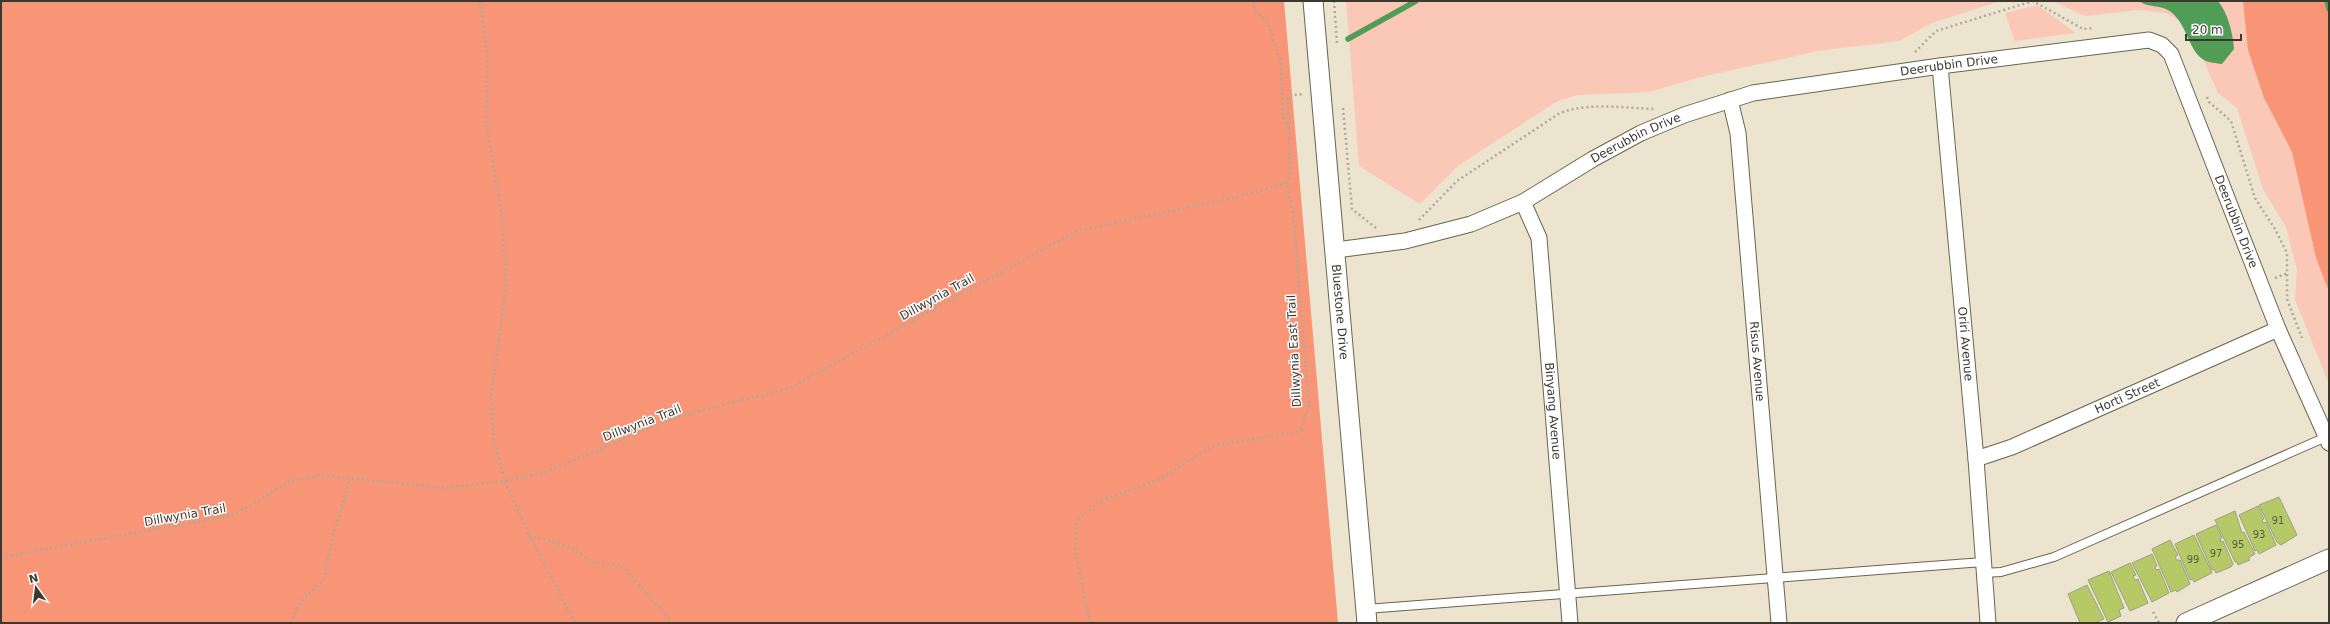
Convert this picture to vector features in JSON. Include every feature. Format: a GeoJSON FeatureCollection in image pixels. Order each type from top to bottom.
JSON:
{"type":"FeatureCollection","features":[{"type":"Feature","properties":{"kind":"street","name":"Bluestone Drive"},"geometry":{"type":"LineString","coordinates":[[1313,1],[1367,616]]}},
{"type":"Feature","properties":{"kind":"street","name":"Deerubbin Drive"},"geometry":{"type":"LineString","coordinates":[[1336,250],[1405,241],[1471,224],[1523,202],[1592,159],[1641,133],[1684,114],[1730,100],[1773,89],[2140,39],[2149,40],[2162,45],[2173,59],[2278,329],[2328,440]]}},
{"type":"Feature","properties":{"kind":"street","name":"Oriri Avenue"},"geometry":{"type":"LineString","coordinates":[[1940,66],[1976,459],[1988,623]]}},
{"type":"Feature","properties":{"kind":"street","name":"Risus Avenue"},"geometry":{"type":"LineString","coordinates":[[1730,100],[1738,133],[1779,623]]}},
{"type":"Feature","properties":{"kind":"street","name":"Binyang Avenue"},"geometry":{"type":"LineString","coordinates":[[1523,202],[1539,238],[1570,623]]}},
{"type":"Feature","properties":{"kind":"street","name":"Horti Street"},"geometry":{"type":"LineString","coordinates":[[1976,459],[2012,447],[2278,329]]}},
{"type":"Feature","properties":{"kind":"street"},"geometry":{"type":"LineString","coordinates":[[2194,621],[2329,559]]}},
{"type":"Feature","properties":{"kind":"lane"},"geometry":{"type":"LineString","coordinates":[[1367,616],[1567,593],[1775,578],[1984,568],[2001,572],[2054,557],[2328,440]]}},
{"type":"Feature","properties":{"kind":"path"},"geometry":{"type":"LineString","coordinates":[[480,1],[487,53],[486,122],[502,219],[506,286],[491,398],[494,441],[505,481],[529,535],[575,623]]}},
{"type":"Feature","properties":{"kind":"path"},"geometry":{"type":"LineString","coordinates":[[1254,1],[1254,9],[1267,21],[1281,63],[1283,117],[1289,128]]}},
{"type":"Feature","properties":{"kind":"path"},"geometry":{"type":"LineString","coordinates":[[1334,1],[1338,50]]}},
{"type":"Feature","properties":{"kind":"path"},"geometry":{"type":"LineString","coordinates":[[1911,55],[1924,45],[1936,31],[2032,1],[2083,29],[2097,28]]}},
{"type":"Feature","properties":{"kind":"path"},"geometry":{"type":"LineString","coordinates":[[1286,183],[1290,177],[1288,96],[1320,92]]}},
{"type":"Feature","properties":{"kind":"path"},"geometry":{"type":"LineString","coordinates":[[2207,95],[2210,102],[2231,121],[2254,198],[2275,229],[2287,253],[2287,299],[2304,343]]}},
{"type":"Feature","properties":{"kind":"path"},"geometry":{"type":"LineString","coordinates":[[1342,103],[1352,209],[1377,230],[1382,229]]}},
{"type":"Feature","properties":{"kind":"path"},"geometry":{"type":"LineString","coordinates":[[1414,224],[1457,181],[1560,112],[1572,108],[1592,107],[1659,109]]}},
{"type":"Feature","properties":{"kind":"path","name":"Dillwynia Trail"},"geometry":{"type":"LineString","coordinates":[[1,557],[234,515],[290,480],[321,475],[444,488],[505,481],[546,472],[676,418],[790,388],[1077,231],[1245,195],[1286,183]]}},
{"type":"Feature","properties":{"kind":"path","name":"Dillwynia East Trail"},"geometry":{"type":"LineString","coordinates":[[1090,623],[1075,550],[1077,521],[1098,502],[1160,479],[1212,446],[1301,432],[1309,406],[1293,211],[1286,183]]}},
{"type":"Feature","properties":{"kind":"path"},"geometry":{"type":"LineString","coordinates":[[291,623],[299,604],[324,579],[332,542],[350,479]]}},
{"type":"Feature","properties":{"kind":"path"},"geometry":{"type":"LineString","coordinates":[[529,535],[570,547],[594,563],[620,564],[673,623]]}},
{"type":"Feature","properties":{"kind":"path"},"geometry":{"type":"LineString","coordinates":[[2153,612],[2159,623]]}},
{"type":"Feature","properties":{"kind":"shaded area"},"geometry":{"type":"Polygon","coordinates":[[[1,1],[1284,1],[1338,623],[1,623],[1,1]]]}},
{"type":"Feature","properties":{"kind":"shaded area"},"geometry":{"type":"Polygon","coordinates":[[[1346,1],[2001,1],[1932,23],[1899,41],[1818,51],[1701,77],[1649,92],[1577,95],[1556,102],[1459,165],[1420,204],[1359,166],[1346,1]]]}},
{"type":"Feature","properties":{"kind":"shaded area"},"geometry":{"type":"Polygon","coordinates":[[[2052,1],[2243,1],[2264,98],[2292,152],[2316,258],[2329,292],[2329,384],[2295,300],[2297,270],[2286,227],[2263,189],[2237,108],[2218,93],[2189,27],[2167,13],[2139,10],[2085,16],[2052,1]]]}},
{"type":"Feature","properties":{"kind":"shaded area"},"geometry":{"type":"Polygon","coordinates":[[[2139,1],[2218,1],[2225,11],[2234,49],[2222,64],[2206,61],[2194,50],[2184,28],[2174,15],[2165,8],[2146,5],[2139,1]]]}},
{"type":"Feature","properties":{"kind":"shaded area"},"geometry":{"type":"Polygon","coordinates":[[[2243,1],[2329,1],[2329,292],[2316,258],[2292,152],[2264,98],[2248,50],[2243,1]]]}},
{"type":"Feature","properties":{"kind":"shaded area"},"geometry":{"type":"Polygon","coordinates":[[[2037,5],[2076,33],[2015,41],[2005,13],[2037,5]]]}},
{"type":"Feature","properties":{"kind":"building"},"geometry":{"type":"Polygon","coordinates":[[[2279,497],[2297,535],[2281,545],[2277,542],[2259,505],[2279,497]]]}},
{"type":"Feature","properties":{"kind":"building"},"geometry":{"type":"Polygon","coordinates":[[[2258,506],[2264,519],[2262,520],[2263,523],[2266,522],[2276,545],[2259,554],[2257,550],[2255,551],[2239,515],[2258,506]]]}},
{"type":"Feature","properties":{"kind":"building"},"geometry":{"type":"Polygon","coordinates":[[[2235,511],[2242,533],[2244,532],[2255,554],[2248,558],[2250,560],[2238,565],[2237,562],[2235,562],[2215,520],[2235,511]]]}},
{"type":"Feature","properties":{"kind":"building"},"geometry":{"type":"Polygon","coordinates":[[[2216,525],[2222,538],[2220,539],[2221,542],[2223,541],[2233,564],[2231,567],[2216,573],[2214,569],[2212,570],[2196,534],[2216,525]]]}},
{"type":"Feature","properties":{"kind":"building"},"geometry":{"type":"Polygon","coordinates":[[[2194,535],[2212,573],[2194,582],[2193,579],[2190,580],[2175,544],[2194,535]]]}},
{"type":"Feature","properties":{"kind":"building"},"geometry":{"type":"Polygon","coordinates":[[[2170,540],[2178,555],[2175,557],[2177,560],[2180,560],[2190,584],[2177,592],[2176,590],[2171,592],[2152,549],[2170,540]]]}},
{"type":"Feature","properties":{"kind":"building"},"geometry":{"type":"Polygon","coordinates":[[[2152,554],[2157,566],[2155,567],[2156,570],[2159,569],[2169,593],[2152,602],[2132,563],[2152,554]]]}},
{"type":"Feature","properties":{"kind":"building"},"geometry":{"type":"Polygon","coordinates":[[[2130,563],[2136,575],[2133,576],[2135,580],[2138,579],[2148,603],[2130,611],[2111,572],[2130,563]]]}},
{"type":"Feature","properties":{"kind":"building"},"geometry":{"type":"Polygon","coordinates":[[[2109,571],[2124,608],[2119,610],[2121,616],[2108,622],[2088,580],[2109,571]]]}},
{"type":"Feature","properties":{"kind":"building"},"geometry":{"type":"Polygon","coordinates":[[[2087,585],[2104,619],[2094,623],[2080,623],[2068,594],[2087,585]]]}},
{"type":"Feature","properties":{"kind":"waterway"},"geometry":{"type":"LineString","coordinates":[[1348,39],[1416,1]]}},
{"type":"Feature","properties":{"kind":"waterway"},"geometry":{"type":"LineString","coordinates":[[2327,1],[2329,9]]}}]}
